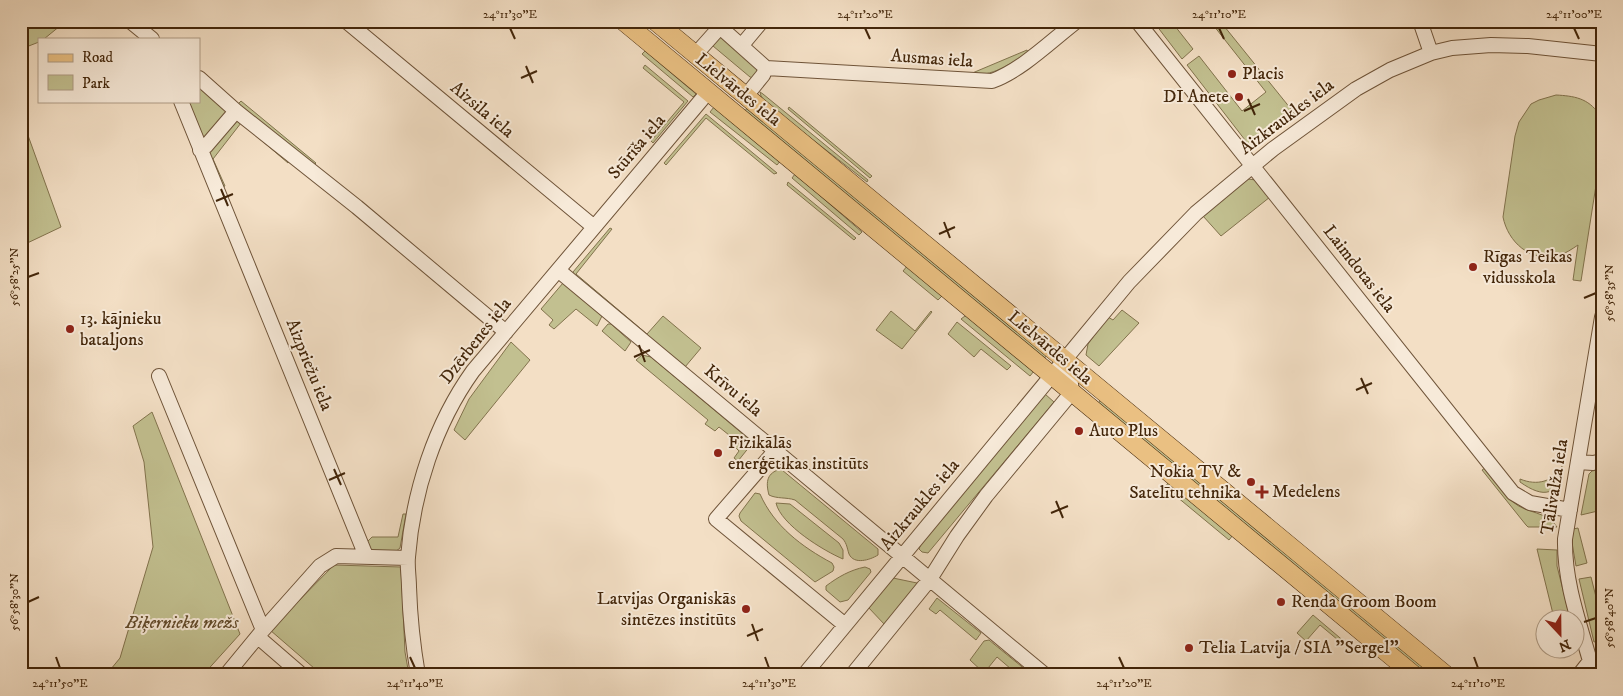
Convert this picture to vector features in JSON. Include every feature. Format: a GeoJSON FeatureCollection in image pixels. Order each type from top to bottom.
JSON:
{"type":"FeatureCollection","features":[{"type":"Feature","properties":{"kind":"main road","name":"Lielvārdes iela"},"geometry":{"type":"LineString","coordinates":[[623,21],[1414,675]]}},
{"type":"Feature","properties":{"kind":"main road","name":"Lielvārdes iela"},"geometry":{"type":"LineString","coordinates":[[655,21],[1446,675]]}},
{"type":"Feature","properties":{"kind":"main road"},"geometry":{"type":"LineString","coordinates":[[682,70],[695,54]]}},
{"type":"Feature","properties":{"kind":"main road"},"geometry":{"type":"LineString","coordinates":[[732,112],[746,96]]}},
{"type":"Feature","properties":{"kind":"street"},"geometry":{"type":"LineString","coordinates":[[130,21],[151,38]]}},
{"type":"Feature","properties":{"kind":"street","name":"Aizsila iela"},"geometry":{"type":"LineString","coordinates":[[346,21],[594,227]]}},
{"type":"Feature","properties":{"kind":"street"},"geometry":{"type":"LineString","coordinates":[[742,46],[762,21]]}},
{"type":"Feature","properties":{"kind":"street","name":"Ausmas iela"},"geometry":{"type":"LineString","coordinates":[[766,68],[992,81],[1004,77],[1016,69],[1077,21]]}},
{"type":"Feature","properties":{"kind":"street","name":"Laimdotas iela"},"geometry":{"type":"LineString","coordinates":[[1137,21],[1513,493],[1530,502],[1570,510]]}},
{"type":"Feature","properties":{"kind":"street"},"geometry":{"type":"LineString","coordinates":[[1420,21],[1431,53]]}},
{"type":"Feature","properties":{"kind":"street"},"geometry":{"type":"LineString","coordinates":[[695,54],[719,24],[766,68],[763,75],[746,96]]}},
{"type":"Feature","properties":{"kind":"street","name":"Aizkraukles iela"},"geometry":{"type":"LineString","coordinates":[[804,675],[1130,282],[1157,252],[1215,196],[1306,124],[1356,89],[1390,70],[1431,53],[1452,48],[1491,45],[1528,46],[1602,54]]}},
{"type":"Feature","properties":{"kind":"street"},"geometry":{"type":"LineString","coordinates":[[200,79],[506,332]]}},
{"type":"Feature","properties":{"kind":"street","name":"Stūrīša iela"},"geometry":{"type":"LineString","coordinates":[[594,227],[708,92]]}},
{"type":"Feature","properties":{"kind":"street","name":"Aizpriežu iela"},"geometry":{"type":"LineString","coordinates":[[181,102],[366,556]]}},
{"type":"Feature","properties":{"kind":"street"},"geometry":{"type":"LineString","coordinates":[[200,150],[206,146],[236,110]]}},
{"type":"Feature","properties":{"kind":"street","name":"Dzērbenes iela"},"geometry":{"type":"LineString","coordinates":[[418,675],[411,625],[408,558],[414,517],[424,472],[441,426],[463,385],[594,227]]}},
{"type":"Feature","properties":{"kind":"street","name":"Krīvu iela"},"geometry":{"type":"LineString","coordinates":[[558,270],[1045,675]]}},
{"type":"Feature","properties":{"kind":"street","name":"Tālivalža iela"},"geometry":{"type":"LineString","coordinates":[[1596,665],[1568,577],[1565,561],[1565,539],[1602,316]]}},
{"type":"Feature","properties":{"kind":"street"},"geometry":{"type":"LineString","coordinates":[[852,675],[930,579],[957,536],[986,496],[1072,392],[1065,360]]}},
{"type":"Feature","properties":{"kind":"street"},"geometry":{"type":"LineString","coordinates":[[159,376],[260,633],[302,675]]}},
{"type":"Feature","properties":{"kind":"street"},"geometry":{"type":"LineString","coordinates":[[774,450],[716,519],[845,625]]}},
{"type":"Feature","properties":{"kind":"street"},"geometry":{"type":"LineString","coordinates":[[1578,462],[1602,461]]}},
{"type":"Feature","properties":{"kind":"street"},"geometry":{"type":"LineString","coordinates":[[226,675],[260,633],[320,566],[336,556],[408,558]]}},
{"type":"Feature","properties":{"kind":"street"},"geometry":{"type":"LineString","coordinates":[[1579,675],[1596,665]]}},
{"type":"Feature","properties":{"kind":"green space"},"geometry":{"type":"Polygon","coordinates":[[[21,21],[66,21],[45,38],[38,38],[38,42],[21,49],[21,21]]]}},
{"type":"Feature","properties":{"kind":"green space"},"geometry":{"type":"Polygon","coordinates":[[[1153,21],[1171,21],[1193,49],[1182,59],[1153,21]]]}},
{"type":"Feature","properties":{"kind":"green space"},"geometry":{"type":"Polygon","coordinates":[[[1210,21],[1220,21],[1295,114],[1252,149],[1187,65],[1199,56],[1242,111],[1266,92],[1210,21]]]}},
{"type":"Feature","properties":{"kind":"green space"},"geometry":{"type":"Polygon","coordinates":[[[721,37],[726,39],[757,69],[757,73],[753,78],[713,46],[711,42],[721,37]]]}},
{"type":"Feature","properties":{"kind":"green space"},"geometry":{"type":"Polygon","coordinates":[[[1027,50],[1028,52],[1001,69],[986,74],[970,74],[1027,50]]]}},
{"type":"Feature","properties":{"kind":"green space"},"geometry":{"type":"Polygon","coordinates":[[[645,51],[696,94],[693,97],[642,54],[645,51]]]}},
{"type":"Feature","properties":{"kind":"green space"},"geometry":{"type":"Polygon","coordinates":[[[645,65],[688,101],[653,143],[651,141],[684,102],[643,68],[645,65]]]}},
{"type":"Feature","properties":{"kind":"green space"},"geometry":{"type":"Polygon","coordinates":[[[200,86],[229,113],[200,143],[184,102],[200,102],[200,86]]]}},
{"type":"Feature","properties":{"kind":"green space"},"geometry":{"type":"Polygon","coordinates":[[[760,92],[868,180],[867,182],[762,100],[760,92]]]}},
{"type":"Feature","properties":{"kind":"green space"},"geometry":{"type":"Polygon","coordinates":[[[1556,95],[1569,96],[1585,101],[1599,114],[1602,101],[1602,147],[1581,281],[1573,280],[1578,245],[1566,253],[1557,256],[1547,257],[1529,253],[1515,242],[1503,217],[1515,136],[1519,122],[1531,104],[1556,95]]]}},
{"type":"Feature","properties":{"kind":"green space"},"geometry":{"type":"Polygon","coordinates":[[[241,101],[316,163],[313,166],[238,104],[241,101]]]}},
{"type":"Feature","properties":{"kind":"green space"},"geometry":{"type":"Polygon","coordinates":[[[714,107],[781,160],[777,165],[710,112],[714,107]]]}},
{"type":"Feature","properties":{"kind":"green space"},"geometry":{"type":"Polygon","coordinates":[[[748,107],[1047,355],[1043,360],[744,112],[748,107]]]}},
{"type":"Feature","properties":{"kind":"green space"},"geometry":{"type":"Polygon","coordinates":[[[789,107],[872,176],[870,178],[788,109],[789,107]]]}},
{"type":"Feature","properties":{"kind":"green space"},"geometry":{"type":"Polygon","coordinates":[[[706,114],[777,173],[774,174],[706,118],[666,165],[664,163],[706,114]]]}},
{"type":"Feature","properties":{"kind":"green space"},"geometry":{"type":"Polygon","coordinates":[[[21,116],[61,227],[21,246],[21,116]]]}},
{"type":"Feature","properties":{"kind":"green space"},"geometry":{"type":"Polygon","coordinates":[[[236,118],[290,160],[288,163],[241,123],[213,159],[225,186],[221,188],[208,156],[210,149],[236,118]]]}},
{"type":"Feature","properties":{"kind":"green space"},"geometry":{"type":"Polygon","coordinates":[[[795,174],[862,232],[859,235],[792,178],[795,174]]]}},
{"type":"Feature","properties":{"kind":"green space"},"geometry":{"type":"Polygon","coordinates":[[[1248,179],[1256,180],[1270,197],[1221,236],[1203,216],[1248,179]]]}},
{"type":"Feature","properties":{"kind":"green space"},"geometry":{"type":"Polygon","coordinates":[[[788,182],[856,238],[854,240],[787,185],[788,182]]]}},
{"type":"Feature","properties":{"kind":"green space"},"geometry":{"type":"Polygon","coordinates":[[[610,228],[612,229],[576,274],[647,334],[663,316],[701,348],[685,367],[573,275],[573,272],[610,228]]]}},
{"type":"Feature","properties":{"kind":"green space"},"geometry":{"type":"Polygon","coordinates":[[[908,265],[943,295],[938,300],[903,271],[908,265]]]}},
{"type":"Feature","properties":{"kind":"green space"},"geometry":{"type":"Polygon","coordinates":[[[563,283],[602,316],[597,326],[576,309],[554,329],[549,325],[553,320],[541,309],[563,283]]]}},
{"type":"Feature","properties":{"kind":"green space"},"geometry":{"type":"Polygon","coordinates":[[[1122,310],[1139,323],[1099,366],[1086,355],[1088,344],[1108,317],[1113,320],[1122,310]]]}},
{"type":"Feature","properties":{"kind":"green space"},"geometry":{"type":"Polygon","coordinates":[[[891,311],[915,331],[932,312],[902,349],[876,330],[891,311]]]}},
{"type":"Feature","properties":{"kind":"green space"},"geometry":{"type":"Polygon","coordinates":[[[968,316],[1034,371],[1030,376],[961,319],[968,316]]]}},
{"type":"Feature","properties":{"kind":"green space"},"geometry":{"type":"Polygon","coordinates":[[[957,322],[1011,366],[1007,370],[981,349],[974,357],[948,334],[957,322]]]}},
{"type":"Feature","properties":{"kind":"green space"},"geometry":{"type":"Polygon","coordinates":[[[608,324],[611,324],[631,342],[625,351],[602,331],[608,324]]]}},
{"type":"Feature","properties":{"kind":"green space"},"geometry":{"type":"Polygon","coordinates":[[[511,342],[530,360],[465,440],[454,430],[469,399],[511,342]]]}},
{"type":"Feature","properties":{"kind":"green space"},"geometry":{"type":"Polygon","coordinates":[[[642,355],[651,357],[744,435],[749,441],[750,446],[738,461],[734,458],[739,451],[735,447],[739,443],[719,427],[715,431],[705,424],[708,420],[636,360],[642,355]]]}},
{"type":"Feature","properties":{"kind":"green space"},"geometry":{"type":"Polygon","coordinates":[[[1045,394],[1054,402],[928,553],[922,552],[919,549],[921,544],[1045,394]]]}},
{"type":"Feature","properties":{"kind":"green space"},"geometry":{"type":"Polygon","coordinates":[[[1101,399],[1434,675],[1423,675],[1097,405],[1101,399]]]}},
{"type":"Feature","properties":{"kind":"green space","name":"Biķernieku mežs"},"geometry":{"type":"Polygon","coordinates":[[[152,412],[240,634],[203,675],[106,675],[120,658],[153,547],[144,462],[133,426],[152,412]]]}},
{"type":"Feature","properties":{"kind":"green space"},"geometry":{"type":"Polygon","coordinates":[[[1562,466],[1558,484],[1549,492],[1536,491],[1520,482],[1520,479],[1532,482],[1544,481],[1554,476],[1562,466]]]}},
{"type":"Feature","properties":{"kind":"green space"},"geometry":{"type":"Polygon","coordinates":[[[1485,468],[1513,502],[1524,509],[1548,518],[1557,527],[1528,527],[1482,470],[1485,468]]]}},
{"type":"Feature","properties":{"kind":"green space"},"geometry":{"type":"Polygon","coordinates":[[[1602,469],[1602,510],[1581,515],[1589,474],[1592,471],[1602,469]]]}},
{"type":"Feature","properties":{"kind":"green space"},"geometry":{"type":"Polygon","coordinates":[[[778,470],[782,470],[878,549],[878,555],[867,560],[855,560],[849,554],[843,539],[795,500],[769,495],[767,487],[769,477],[778,470]]]}},
{"type":"Feature","properties":{"kind":"green space"},"geometry":{"type":"Polygon","coordinates":[[[1169,482],[1233,535],[1229,540],[1165,487],[1169,482]]]}},
{"type":"Feature","properties":{"kind":"green space"},"geometry":{"type":"Polygon","coordinates":[[[755,493],[760,494],[773,516],[790,535],[832,563],[833,571],[815,582],[741,521],[740,513],[755,493]]]}},
{"type":"Feature","properties":{"kind":"green space"},"geometry":{"type":"Polygon","coordinates":[[[776,503],[790,504],[839,543],[843,550],[843,559],[815,544],[794,528],[786,520],[776,503]]]}},
{"type":"Feature","properties":{"kind":"green space"},"geometry":{"type":"Polygon","coordinates":[[[403,514],[406,514],[400,548],[395,552],[368,550],[366,543],[372,537],[398,537],[403,514]]]}},
{"type":"Feature","properties":{"kind":"green space"},"geometry":{"type":"Polygon","coordinates":[[[1578,528],[1587,563],[1576,566],[1572,543],[1573,529],[1578,528]]]}},
{"type":"Feature","properties":{"kind":"green space"},"geometry":{"type":"Polygon","coordinates":[[[1537,549],[1557,550],[1557,566],[1568,608],[1552,608],[1537,549]]]}},
{"type":"Feature","properties":{"kind":"green space"},"geometry":{"type":"Polygon","coordinates":[[[334,565],[401,567],[405,652],[409,675],[322,675],[270,630],[334,565]]]}},
{"type":"Feature","properties":{"kind":"green space"},"geometry":{"type":"Polygon","coordinates":[[[865,567],[870,569],[871,572],[848,600],[840,602],[826,590],[826,586],[840,577],[865,567]]]}},
{"type":"Feature","properties":{"kind":"green space"},"geometry":{"type":"Polygon","coordinates":[[[1591,577],[1602,621],[1602,640],[1594,642],[1579,579],[1591,577]]]}},
{"type":"Feature","properties":{"kind":"green space"},"geometry":{"type":"Polygon","coordinates":[[[893,578],[917,583],[917,586],[885,625],[868,607],[893,578]]]}},
{"type":"Feature","properties":{"kind":"green space"},"geometry":{"type":"Polygon","coordinates":[[[937,598],[981,633],[976,640],[940,610],[936,614],[929,609],[937,598]]]}},
{"type":"Feature","properties":{"kind":"green space"},"geometry":{"type":"Polygon","coordinates":[[[1313,615],[1346,643],[1344,645],[1320,625],[1306,641],[1297,633],[1313,615]]]}},
{"type":"Feature","properties":{"kind":"green space"},"geometry":{"type":"Polygon","coordinates":[[[989,640],[1032,675],[1018,675],[997,657],[984,673],[970,660],[984,641],[989,640]]]}},
{"type":"Feature","properties":{"kind":"place","name":"Placis"},"geometry":{"type":"Point","coordinates":[1232,74]}},
{"type":"Feature","properties":{"kind":"place","name":"DI Anete"},"geometry":{"type":"Point","coordinates":[1239,97]}},
{"type":"Feature","properties":{"kind":"place","name":"Rīgas Teikas vidusskola"},"geometry":{"type":"Point","coordinates":[1473,267]}},
{"type":"Feature","properties":{"kind":"place","name":"13. kājnieku bataljons"},"geometry":{"type":"Point","coordinates":[70,329]}},
{"type":"Feature","properties":{"kind":"place","name":"Auto Plus"},"geometry":{"type":"Point","coordinates":[1079,431]}},
{"type":"Feature","properties":{"kind":"place","name":"Fizikālās enerģētikas institūts"},"geometry":{"type":"Point","coordinates":[718,453]}},
{"type":"Feature","properties":{"kind":"place","name":"Nokia TV & Satelītu tehnika"},"geometry":{"type":"Point","coordinates":[1251,482]}},
{"type":"Feature","properties":{"kind":"place","name":"Medelens"},"geometry":{"type":"Point","coordinates":[1262,492]}},
{"type":"Feature","properties":{"kind":"place","name":"Renda Groom Boom"},"geometry":{"type":"Point","coordinates":[1281,602]}},
{"type":"Feature","properties":{"kind":"place","name":"Latvijas Organiskās sintēzes institūts"},"geometry":{"type":"Point","coordinates":[746,609]}},
{"type":"Feature","properties":{"kind":"place","name":"Telia Latvija / SIA \"Sergel\""},"geometry":{"type":"Point","coordinates":[1189,648]}}]}
